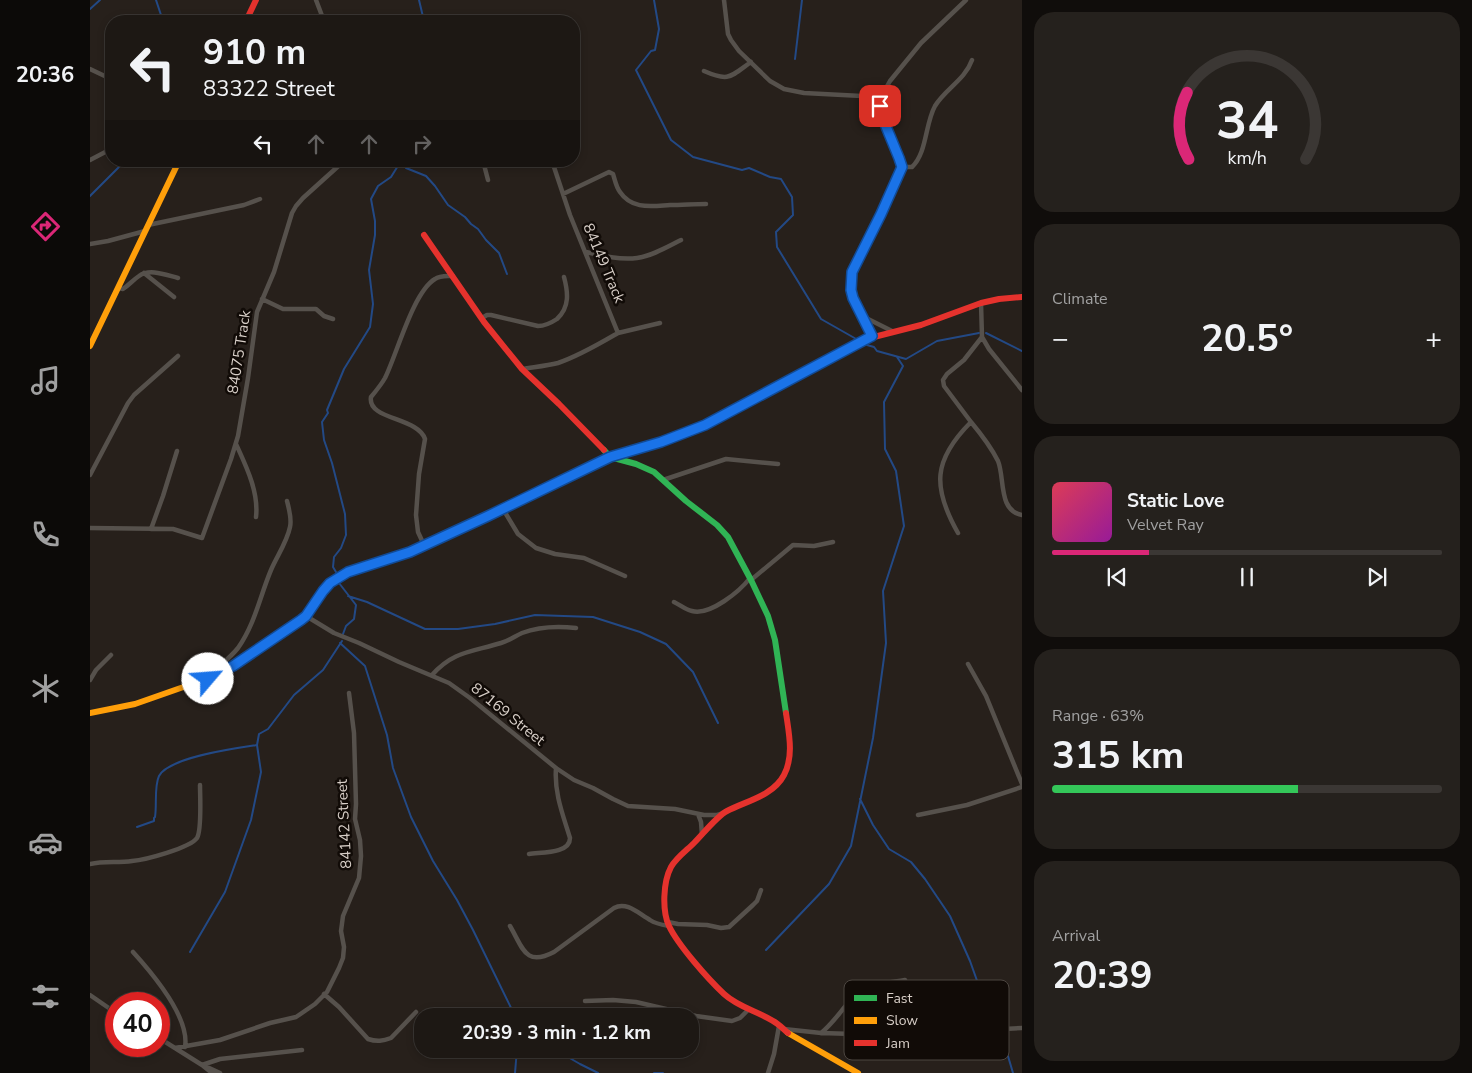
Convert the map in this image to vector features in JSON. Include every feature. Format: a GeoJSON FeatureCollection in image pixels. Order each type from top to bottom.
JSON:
{"type":"FeatureCollection","features":[{"type":"Feature","properties":{"kind":"street"},"geometry":{"type":"LineString","coordinates":[[249,15],[256,0]]}},
{"type":"Feature","properties":{"kind":"street"},"geometry":{"type":"LineString","coordinates":[[316,0],[322,15]]}},
{"type":"Feature","properties":{"kind":"street"},"geometry":{"type":"LineString","coordinates":[[872,336],[853,298],[851,290],[852,272],[902,167],[889,137],[880,106],[880,96],[921,43],[966,0]]}},
{"type":"Feature","properties":{"kind":"street"},"geometry":{"type":"LineString","coordinates":[[725,1],[730,40],[776,85],[791,91],[880,96]]}},
{"type":"Feature","properties":{"kind":"street"},"geometry":{"type":"LineString","coordinates":[[902,167],[912,167],[916,163],[934,107],[962,77],[972,60]]}},
{"type":"Feature","properties":{"kind":"street"},"geometry":{"type":"LineString","coordinates":[[704,71],[720,78],[725,78],[736,73],[751,62]]}},
{"type":"Feature","properties":{"kind":"street"},"geometry":{"type":"LineString","coordinates":[[90,69],[105,75]]}},
{"type":"Feature","properties":{"kind":"street"},"geometry":{"type":"LineString","coordinates":[[90,160],[105,151]]}},
{"type":"Feature","properties":{"kind":"street"},"geometry":{"type":"LineString","coordinates":[[90,346],[176,167]]}},
{"type":"Feature","properties":{"kind":"street","name":"84075 Track"},"geometry":{"type":"LineString","coordinates":[[151,529],[179,530],[202,538],[236,444],[256,318],[274,272],[290,219],[296,206],[338,167]]}},
{"type":"Feature","properties":{"kind":"street"},"geometry":{"type":"LineString","coordinates":[[485,167],[488,180]]}},
{"type":"Feature","properties":{"kind":"street","name":"84149 Track"},"geometry":{"type":"LineString","coordinates":[[554,167],[570,215],[618,333]]}},
{"type":"Feature","properties":{"kind":"street"},"geometry":{"type":"LineString","coordinates":[[563,194],[609,172],[613,174],[616,186],[622,195],[640,206],[706,204]]}},
{"type":"Feature","properties":{"kind":"street"},"geometry":{"type":"LineString","coordinates":[[90,244],[147,228],[244,205],[260,199]]}},
{"type":"Feature","properties":{"kind":"street"},"geometry":{"type":"LineString","coordinates":[[424,235],[482,318],[522,369],[610,457],[645,467],[711,520],[733,544],[766,609],[773,632],[790,739],[790,754],[786,770],[774,788],[763,795],[724,812],[672,865],[667,874],[665,896],[668,924],[685,950],[719,989],[748,1010],[772,1022],[800,1041],[858,1073]]}},
{"type":"Feature","properties":{"kind":"street"},"geometry":{"type":"LineString","coordinates":[[586,252],[612,258],[638,258],[681,240]]}},
{"type":"Feature","properties":{"kind":"street"},"geometry":{"type":"LineString","coordinates":[[118,288],[121,290],[144,273],[157,273],[178,278]]}},
{"type":"Feature","properties":{"kind":"street"},"geometry":{"type":"LineString","coordinates":[[144,273],[174,297]]}},
{"type":"Feature","properties":{"kind":"street"},"geometry":{"type":"LineString","coordinates":[[424,546],[418,532],[416,515],[424,434],[418,428],[379,412],[370,401],[386,376],[420,296],[433,279],[453,276]]}},
{"type":"Feature","properties":{"kind":"street"},"geometry":{"type":"LineString","coordinates":[[482,318],[491,315],[538,326],[549,324],[563,313],[567,301],[567,288],[564,276]]}},
{"type":"Feature","properties":{"kind":"street"},"geometry":{"type":"LineString","coordinates":[[90,713],[136,704],[208,679],[233,666],[306,616],[323,591],[341,576],[357,568],[388,560],[424,546],[610,457],[661,442],[705,425],[872,336],[921,325],[981,303],[1022,297]]}},
{"type":"Feature","properties":{"kind":"street"},"geometry":{"type":"LineString","coordinates":[[262,299],[283,309],[316,309],[324,316],[333,319]]}},
{"type":"Feature","properties":{"kind":"street"},"geometry":{"type":"LineString","coordinates":[[981,303],[982,337],[989,349],[1022,390]]}},
{"type":"Feature","properties":{"kind":"street"},"geometry":{"type":"LineString","coordinates":[[862,316],[892,331]]}},
{"type":"Feature","properties":{"kind":"street"},"geometry":{"type":"LineString","coordinates":[[522,369],[557,363],[587,350],[618,333],[660,323]]}},
{"type":"Feature","properties":{"kind":"street"},"geometry":{"type":"LineString","coordinates":[[982,337],[964,360],[944,377],[944,386],[997,460],[1004,497],[1011,510],[1022,515]]}},
{"type":"Feature","properties":{"kind":"street"},"geometry":{"type":"LineString","coordinates":[[90,475],[128,402],[178,356]]}},
{"type":"Feature","properties":{"kind":"street"},"geometry":{"type":"LineString","coordinates":[[958,533],[949,518],[941,496],[940,474],[951,446],[971,422]]}},
{"type":"Feature","properties":{"kind":"street"},"geometry":{"type":"LineString","coordinates":[[236,444],[254,490],[257,506],[256,518]]}},
{"type":"Feature","properties":{"kind":"street"},"geometry":{"type":"LineString","coordinates":[[90,528],[151,529],[177,451]]}},
{"type":"Feature","properties":{"kind":"street"},"geometry":{"type":"LineString","coordinates":[[662,480],[726,459],[778,464]]}},
{"type":"Feature","properties":{"kind":"street"},"geometry":{"type":"LineString","coordinates":[[208,679],[210,674],[237,650],[259,607],[272,567],[290,530],[288,501]]}},
{"type":"Feature","properties":{"kind":"street"},"geometry":{"type":"LineString","coordinates":[[503,509],[518,534],[536,548],[555,554],[584,558],[625,576]]}},
{"type":"Feature","properties":{"kind":"street"},"geometry":{"type":"LineString","coordinates":[[674,602],[690,611],[702,611],[721,603],[735,594],[793,545],[814,546],[833,542]]}},
{"type":"Feature","properties":{"kind":"street","name":"87169 Street"},"geometry":{"type":"LineString","coordinates":[[306,616],[340,637],[449,683],[556,768],[574,780],[623,804],[634,807],[675,809],[698,814],[717,815],[724,812]]}},
{"type":"Feature","properties":{"kind":"street"},"geometry":{"type":"LineString","coordinates":[[432,675],[445,662],[456,656],[502,643],[522,633],[555,627],[576,628]]}},
{"type":"Feature","properties":{"kind":"street"},"geometry":{"type":"LineString","coordinates":[[90,680],[111,655]]}},
{"type":"Feature","properties":{"kind":"street"},"geometry":{"type":"LineString","coordinates":[[918,815],[967,805],[1022,786],[986,696],[968,664]]}},
{"type":"Feature","properties":{"kind":"street","name":"84142 Street"},"geometry":{"type":"LineString","coordinates":[[175,1048],[220,1040],[270,1023],[296,1017],[314,1004],[333,981],[343,958],[344,947],[341,931],[343,916],[359,878],[360,868],[360,840],[355,819],[354,733],[349,692]]}},
{"type":"Feature","properties":{"kind":"street"},"geometry":{"type":"LineString","coordinates":[[529,854],[562,849],[570,843],[559,805],[556,788],[556,768]]}},
{"type":"Feature","properties":{"kind":"street"},"geometry":{"type":"LineString","coordinates":[[90,864],[138,860],[184,847],[193,842],[198,834],[200,785]]}},
{"type":"Feature","properties":{"kind":"street"},"geometry":{"type":"LineString","coordinates":[[698,814],[702,835]]}},
{"type":"Feature","properties":{"kind":"street"},"geometry":{"type":"LineString","coordinates":[[510,926],[525,952],[531,957],[544,957],[619,906],[631,909],[651,921],[668,924],[707,925],[721,928],[729,927],[753,905],[757,901],[761,890]]}},
{"type":"Feature","properties":{"kind":"street"},"geometry":{"type":"LineString","coordinates":[[133,952],[147,967],[172,1004],[185,1032],[185,1047]]}},
{"type":"Feature","properties":{"kind":"street"},"geometry":{"type":"LineString","coordinates":[[324,994],[339,1007],[368,1039],[373,1041],[391,1038],[414,1014]]}},
{"type":"Feature","properties":{"kind":"street"},"geometry":{"type":"LineString","coordinates":[[90,995],[105,1005]]}},
{"type":"Feature","properties":{"kind":"street"},"geometry":{"type":"LineString","coordinates":[[586,1001],[613,1000],[636,1002],[696,1016],[732,1021],[740,1018],[748,1010]]}},
{"type":"Feature","properties":{"kind":"street"},"geometry":{"type":"LineString","coordinates":[[821,1033],[829,1027],[844,1008]]}},
{"type":"Feature","properties":{"kind":"street"},"geometry":{"type":"LineString","coordinates":[[780,1027],[821,1033],[844,1034]]}},
{"type":"Feature","properties":{"kind":"street"},"geometry":{"type":"LineString","coordinates":[[768,1073],[780,1027]]}},
{"type":"Feature","properties":{"kind":"street"},"geometry":{"type":"LineString","coordinates":[[1009,1029],[1022,1028]]}},
{"type":"Feature","properties":{"kind":"street"},"geometry":{"type":"LineString","coordinates":[[170,1045],[204,1066],[220,1073]]}},
{"type":"Feature","properties":{"kind":"street"},"geometry":{"type":"LineString","coordinates":[[204,1066],[220,1059],[302,1050]]}},
{"type":"Feature","properties":{"kind":"street"},"geometry":{"type":"LineString","coordinates":[[204,1066],[212,1073]]}},
{"type":"Feature","properties":{"kind":"waterway"},"geometry":{"type":"LineString","coordinates":[[90,9],[100,0]]}},
{"type":"Feature","properties":{"kind":"waterway"},"geometry":{"type":"LineString","coordinates":[[156,0],[161,15]]}},
{"type":"Feature","properties":{"kind":"waterway"},"geometry":{"type":"LineString","coordinates":[[419,0],[423,15]]}},
{"type":"Feature","properties":{"kind":"waterway"},"geometry":{"type":"LineString","coordinates":[[654,0],[659,29],[655,50],[651,51],[636,70],[671,140],[693,157],[742,170],[749,168],[770,177],[781,179],[792,197],[793,215],[776,232],[777,247],[821,319],[858,340]]}},
{"type":"Feature","properties":{"kind":"waterway"},"geometry":{"type":"LineString","coordinates":[[795,59],[802,0]]}},
{"type":"Feature","properties":{"kind":"waterway"},"geometry":{"type":"LineString","coordinates":[[90,196],[119,167]]}},
{"type":"Feature","properties":{"kind":"waterway"},"geometry":{"type":"LineString","coordinates":[[336,572],[333,567],[334,557],[341,548],[346,535],[345,514],[324,440],[322,422],[328,413],[327,410],[344,369],[370,327],[373,304],[369,270],[375,235],[375,221],[371,199],[378,186],[391,177],[397,167]]}},
{"type":"Feature","properties":{"kind":"waterway"},"geometry":{"type":"LineString","coordinates":[[405,167],[426,176],[448,205],[478,229],[499,253],[507,274]]}},
{"type":"Feature","properties":{"kind":"waterway"},"geometry":{"type":"LineString","coordinates":[[867,345],[874,347],[877,351],[906,359],[937,341],[979,333]]}},
{"type":"Feature","properties":{"kind":"waterway"},"geometry":{"type":"LineString","coordinates":[[986,333],[1022,351]]}},
{"type":"Feature","properties":{"kind":"waterway"},"geometry":{"type":"LineString","coordinates":[[766,950],[829,884],[851,846],[873,738],[886,643],[883,591],[904,526],[896,471],[885,449],[884,402],[903,366],[897,357]]}},
{"type":"Feature","properties":{"kind":"waterway"},"geometry":{"type":"LineString","coordinates":[[339,583],[356,605],[354,619],[346,626],[343,634]]}},
{"type":"Feature","properties":{"kind":"waterway"},"geometry":{"type":"LineString","coordinates":[[348,596],[367,602],[425,629],[458,629],[495,624],[535,615],[593,617],[640,632],[666,644],[693,672],[718,723]]}},
{"type":"Feature","properties":{"kind":"waterway"},"geometry":{"type":"LineString","coordinates":[[137,827],[154,821],[157,780],[165,769],[204,754],[257,745],[259,734],[268,729],[294,695],[323,670],[342,641]]}},
{"type":"Feature","properties":{"kind":"waterway"},"geometry":{"type":"LineString","coordinates":[[340,643],[365,666],[387,735],[393,768],[411,817],[433,861],[473,930],[511,1008]]}},
{"type":"Feature","properties":{"kind":"waterway"},"geometry":{"type":"LineString","coordinates":[[190,952],[225,892],[251,820],[261,772],[257,745]]}},
{"type":"Feature","properties":{"kind":"waterway"},"geometry":{"type":"LineString","coordinates":[[860,799],[873,825],[889,849],[911,862],[950,916],[977,980]]}},
{"type":"Feature","properties":{"kind":"waterway"},"geometry":{"type":"LineString","coordinates":[[515,1073],[516,1058]]}},
{"type":"Feature","properties":{"kind":"waterway"},"geometry":{"type":"LineString","coordinates":[[570,1058],[598,1073]]}},
{"type":"Feature","properties":{"kind":"waterway"},"geometry":{"type":"LineString","coordinates":[[1009,1059],[1013,1073]]}},
{"type":"Feature","properties":{"kind":"waterway"},"geometry":{"type":"LineString","coordinates":[[654,1073],[663,1073]]}},
{"type":"Feature","properties":{"kind":"traffic: fast"},"geometry":{"type":"LineString","coordinates":[[421,547],[610,457],[649,446]]}},
{"type":"Feature","properties":{"kind":"traffic: fast"},"geometry":{"type":"LineString","coordinates":[[604,450],[610,457],[636,464],[654,472],[686,501],[717,525],[728,537],[768,616],[775,640],[786,713]]}},
{"type":"Feature","properties":{"kind":"traffic: slow"},"geometry":{"type":"LineString","coordinates":[[90,346],[176,167]]}},
{"type":"Feature","properties":{"kind":"traffic: slow"},"geometry":{"type":"LineString","coordinates":[[90,713],[135,704],[212,677],[233,666],[301,620],[329,584],[338,578],[348,572],[421,547]]}},
{"type":"Feature","properties":{"kind":"traffic: slow"},"geometry":{"type":"LineString","coordinates":[[788,1033],[858,1073]]}},
{"type":"Feature","properties":{"kind":"traffic: jam"},"geometry":{"type":"LineString","coordinates":[[249,15],[256,0]]}},
{"type":"Feature","properties":{"kind":"traffic: jam"},"geometry":{"type":"LineString","coordinates":[[424,235],[484,322],[522,369],[604,450]]}},
{"type":"Feature","properties":{"kind":"traffic: jam"},"geometry":{"type":"LineString","coordinates":[[649,446],[705,425],[870,338],[921,325],[981,303],[1022,297]]}},
{"type":"Feature","properties":{"kind":"traffic: jam"},"geometry":{"type":"LineString","coordinates":[[786,713],[790,753],[784,775],[766,793],[723,813],[679,857],[668,873],[664,896],[665,913],[673,934],[710,980],[729,998],[741,1006],[775,1022],[788,1033]]}},
{"type":"Feature","properties":{"kind":"route"},"geometry":{"type":"LineString","coordinates":[[208,679],[233,666],[301,620],[330,583],[348,572],[410,552],[610,457],[677,437],[705,425],[872,336],[853,298],[851,290],[852,272],[902,167],[889,137],[880,106]]}}]}
